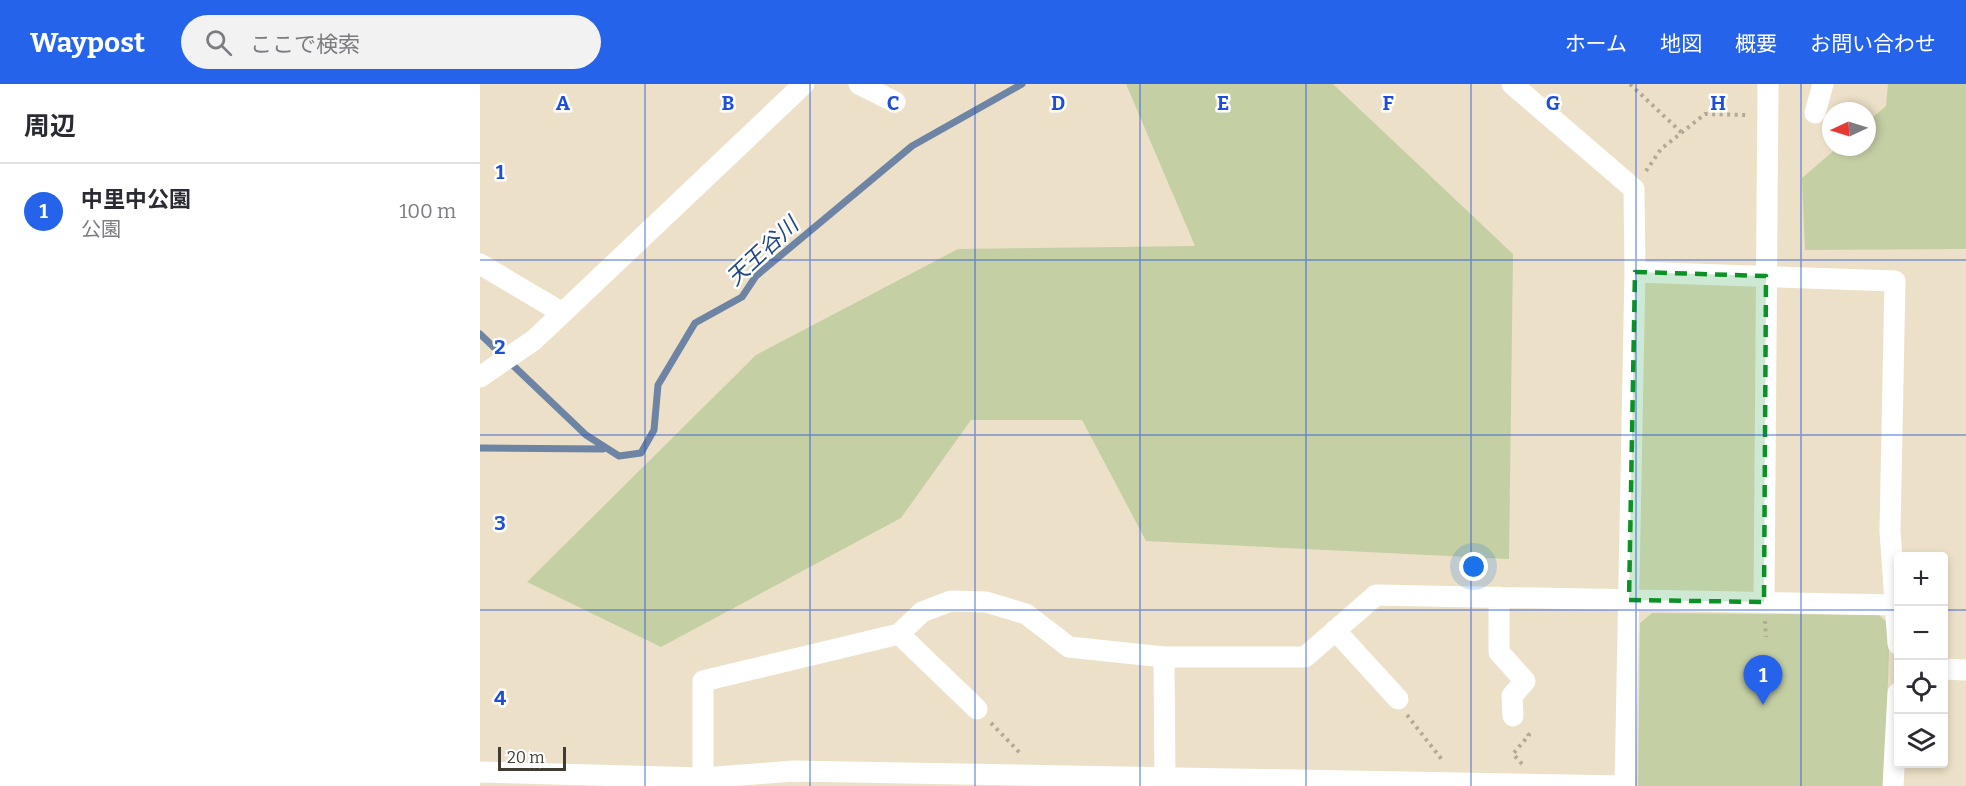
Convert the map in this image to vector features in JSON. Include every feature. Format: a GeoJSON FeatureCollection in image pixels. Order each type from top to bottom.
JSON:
{"type":"FeatureCollection","features":[{"type":"Feature","properties":{"kind":"street"},"geometry":{"type":"LineString","coordinates":[[480,377],[534,340],[804,84]]}},
{"type":"Feature","properties":{"kind":"street"},"geometry":{"type":"LineString","coordinates":[[859,84],[895,102]]}},
{"type":"Feature","properties":{"kind":"street"},"geometry":{"type":"LineString","coordinates":[[480,772],[703,782],[793,771],[1165,781],[1460,782],[1625,786],[1635,272],[1634,189],[1512,84]]}},
{"type":"Feature","properties":{"kind":"street"},"geometry":{"type":"LineString","coordinates":[[1764,603],[1768,84]]}},
{"type":"Feature","properties":{"kind":"street"},"geometry":{"type":"LineString","coordinates":[[1815,113],[1823,84]]}},
{"type":"Feature","properties":{"kind":"street"},"geometry":{"type":"LineString","coordinates":[[480,264],[561,312]]}},
{"type":"Feature","properties":{"kind":"street"},"geometry":{"type":"LineString","coordinates":[[1635,272],[1895,281],[1890,531],[1894,580]]}},
{"type":"Feature","properties":{"kind":"street"},"geometry":{"type":"LineString","coordinates":[[703,782],[703,681],[899,634],[922,612],[951,600],[986,602],[1026,614],[1069,647],[1164,657],[1305,657],[1376,594],[1894,605]]}},
{"type":"Feature","properties":{"kind":"street"},"geometry":{"type":"LineString","coordinates":[[1499,597],[1499,652],[1525,681],[1512,696],[1513,716]]}},
{"type":"Feature","properties":{"kind":"street"},"geometry":{"type":"LineString","coordinates":[[1335,630],[1398,699]]}},
{"type":"Feature","properties":{"kind":"street"},"geometry":{"type":"LineString","coordinates":[[899,634],[977,709]]}},
{"type":"Feature","properties":{"kind":"street"},"geometry":{"type":"LineString","coordinates":[[1164,657],[1165,781]]}},
{"type":"Feature","properties":{"kind":"street"},"geometry":{"type":"LineString","coordinates":[[1948,669],[1966,670]]}},
{"type":"Feature","properties":{"kind":"street"},"geometry":{"type":"LineString","coordinates":[[1893,786],[1898,714]]}},
{"type":"Feature","properties":{"kind":"path"},"geometry":{"type":"LineString","coordinates":[[1630,84],[1682,133]]}},
{"type":"Feature","properties":{"kind":"path"},"geometry":{"type":"LineString","coordinates":[[1634,189],[1661,149],[1704,114],[1767,115]]}},
{"type":"Feature","properties":{"kind":"path"},"geometry":{"type":"LineString","coordinates":[[1398,699],[1404,711],[1460,782]]}},
{"type":"Feature","properties":{"kind":"path"},"geometry":{"type":"LineString","coordinates":[[977,709],[1043,776]]}},
{"type":"Feature","properties":{"kind":"path"},"geometry":{"type":"LineString","coordinates":[[1513,716],[1529,735],[1513,754],[1529,772],[1529,784]]}},
{"type":"Feature","properties":{"kind":"highlighted area"},"geometry":{"type":"Polygon","coordinates":[[[1635,272],[1766,276],[1764,602],[1629,600],[1635,272]]]}},
{"type":"Feature","properties":{"kind":"green space"},"geometry":{"type":"Polygon","coordinates":[[[1126,84],[1333,84],[1513,254],[1509,559],[1146,541],[1082,420],[971,420],[901,518],[661,647],[527,582],[756,355],[958,249],[1195,246],[1126,84]]]}},
{"type":"Feature","properties":{"kind":"green space"},"geometry":{"type":"Polygon","coordinates":[[[1888,84],[1966,84],[1966,249],[1805,250],[1802,178],[1828,156],[1876,156],[1876,114],[1886,106],[1888,84]]]}},
{"type":"Feature","properties":{"kind":"green space"},"geometry":{"type":"Polygon","coordinates":[[[1652,613],[1879,615],[1890,625],[1884,786],[1638,786],[1640,623],[1652,613]]]}},
{"type":"Feature","properties":{"kind":"waterway","name":"天王谷川"},"geometry":{"type":"LineString","coordinates":[[480,334],[586,435],[619,456],[641,453],[654,430],[658,385],[695,323],[742,297],[756,276],[912,146],[1022,84]]}},
{"type":"Feature","properties":{"kind":"waterway"},"geometry":{"type":"LineString","coordinates":[[480,448],[603,449]]}},
{"type":"Feature","properties":{"kind":"place","name":"中里中公園"},"geometry":{"type":"Point","coordinates":[1763,705]}}]}
